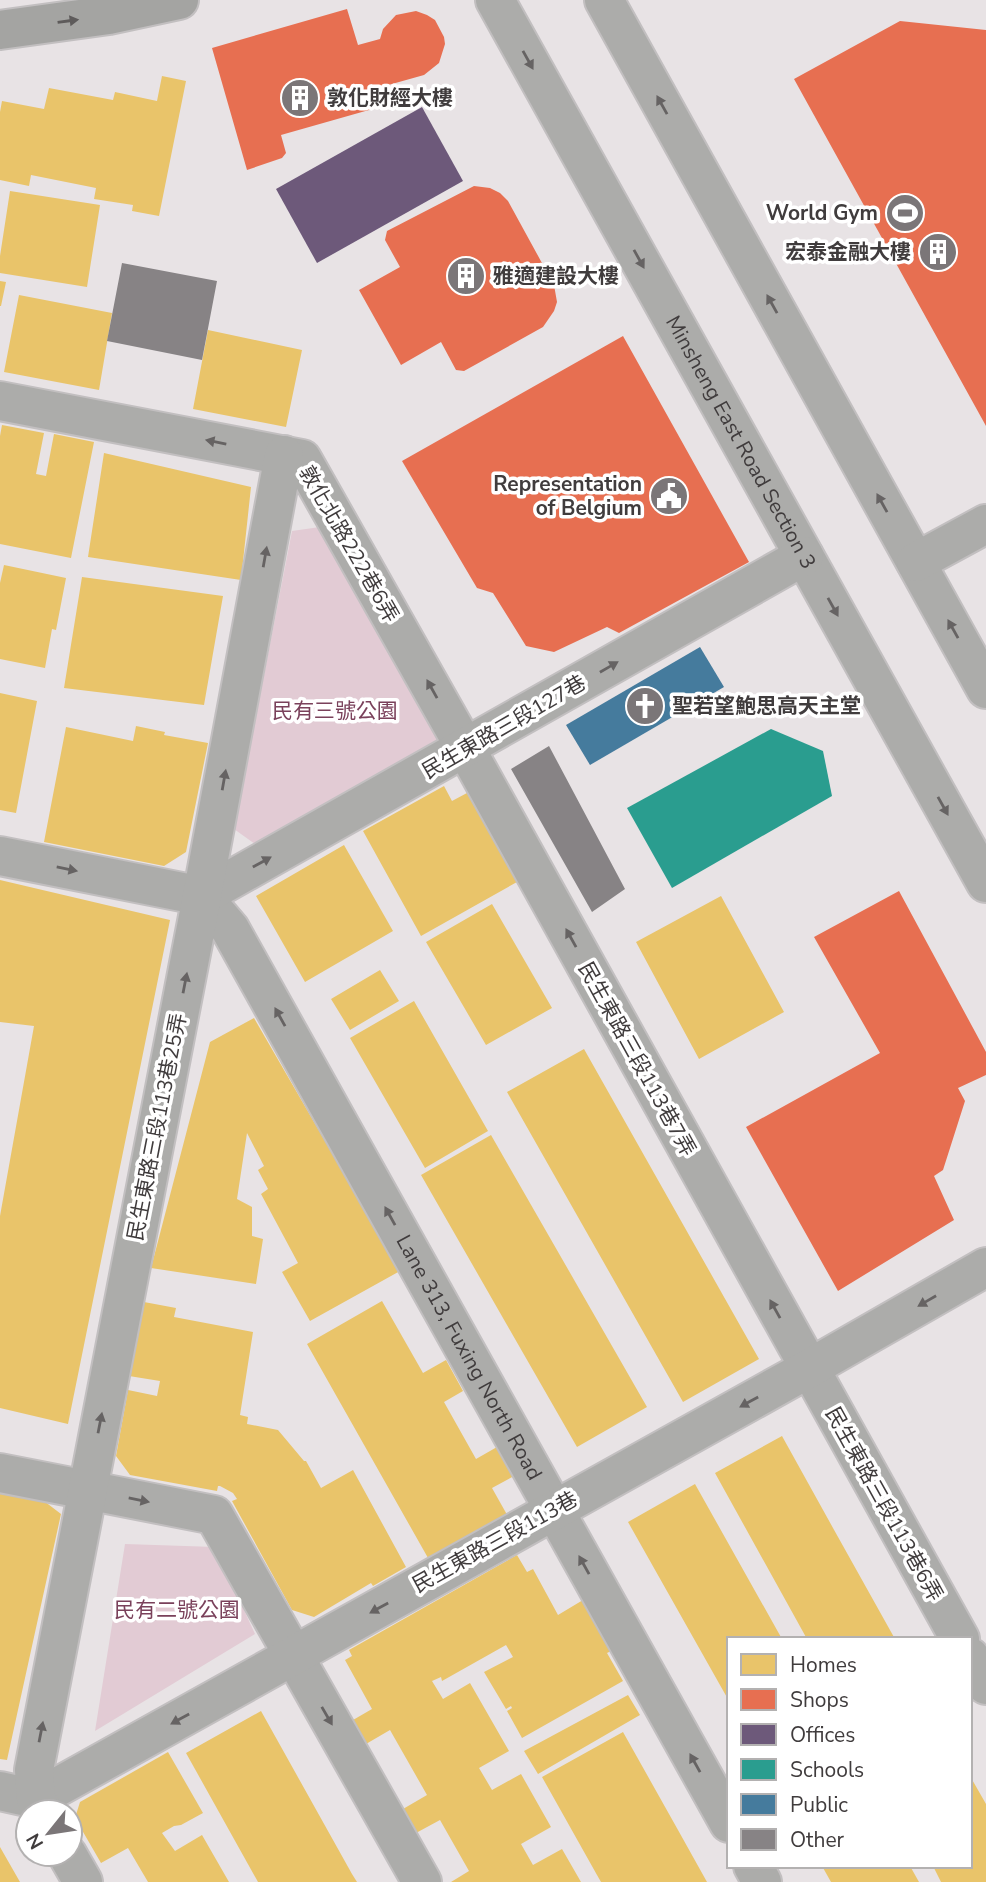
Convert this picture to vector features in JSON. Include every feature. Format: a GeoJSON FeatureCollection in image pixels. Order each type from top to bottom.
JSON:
{"type":"FeatureCollection","features":[{"type":"Feature","properties":{"kind":"main road"},"geometry":{"type":"LineString","coordinates":[[0,30],[108,15],[179,0]]}},
{"type":"Feature","properties":{"kind":"street","name":"Minsheng East Road Section 3"},"geometry":{"type":"LineString","coordinates":[[495,0],[986,883]]}},
{"type":"Feature","properties":{"kind":"street"},"geometry":{"type":"LineString","coordinates":[[604,0],[986,688]]}},
{"type":"Feature","properties":{"kind":"street"},"geometry":{"type":"LineString","coordinates":[[616,0],[615,13],[628,44]]}},
{"type":"Feature","properties":{"kind":"street","name":"敦化北路222巷6弄"},"geometry":{"type":"LineString","coordinates":[[0,401],[302,459],[466,749]]}},
{"type":"Feature","properties":{"kind":"street","name":"民生東路三段113巷25弄"},"geometry":{"type":"LineString","coordinates":[[28,1798],[202,896],[284,455]]}},
{"type":"Feature","properties":{"kind":"street"},"geometry":{"type":"LineString","coordinates":[[916,562],[986,524]]}},
{"type":"Feature","properties":{"kind":"street","name":"民生東路三段127巷"},"geometry":{"type":"LineString","coordinates":[[202,896],[804,556]]}},
{"type":"Feature","properties":{"kind":"street","name":"民生東路三段113巷7弄"},"geometry":{"type":"LineString","coordinates":[[466,749],[808,1369]]}},
{"type":"Feature","properties":{"kind":"street"},"geometry":{"type":"LineString","coordinates":[[0,856],[202,896]]}},
{"type":"Feature","properties":{"kind":"street","name":"Lane 313, Fuxing North Road"},"geometry":{"type":"LineString","coordinates":[[202,896],[230,929],[727,1818]]}},
{"type":"Feature","properties":{"kind":"street","name":"民生東路三段113巷"},"geometry":{"type":"LineString","coordinates":[[33,1798],[293,1656],[986,1268]]}},
{"type":"Feature","properties":{"kind":"street","name":"民生東路三段113巷6弄"},"geometry":{"type":"LineString","coordinates":[[808,1369],[959,1637]]}},
{"type":"Feature","properties":{"kind":"street"},"geometry":{"type":"LineString","coordinates":[[0,1473],[214,1515],[422,1882]]}},
{"type":"Feature","properties":{"kind":"street"},"geometry":{"type":"LineString","coordinates":[[972,1660],[986,1685]]}},
{"type":"Feature","properties":{"kind":"green space","name":"民有三號公園"},"geometry":{"type":"Polygon","coordinates":[[[320,527],[438,741],[255,844],[234,829],[292,531],[320,527]]]}},
{"type":"Feature","properties":{"kind":"green space","name":"民有二號公園"},"geometry":{"type":"Polygon","coordinates":[[[125,1544],[215,1547],[255,1634],[95,1731],[125,1544]]]}},
{"type":"Feature","properties":{"kind":"building: Homes"},"geometry":{"type":"Polygon","coordinates":[[[162,76],[186,81],[159,216],[132,211],[133,205],[94,199],[96,188],[31,175],[29,186],[0,180],[2,101],[44,109],[49,88],[113,100],[115,92],[157,101],[162,76]]]}},
{"type":"Feature","properties":{"kind":"building: Homes"},"geometry":{"type":"Polygon","coordinates":[[[10,191],[100,205],[87,287],[0,273],[10,191]]]}},
{"type":"Feature","properties":{"kind":"building: Homes"},"geometry":{"type":"Polygon","coordinates":[[[0,281],[6,282],[1,306],[0,306],[0,281]]]}},
{"type":"Feature","properties":{"kind":"building: Homes"},"geometry":{"type":"Polygon","coordinates":[[[19,295],[112,313],[99,390],[4,372],[19,295]]]}},
{"type":"Feature","properties":{"kind":"building: Homes"},"geometry":{"type":"Polygon","coordinates":[[[208,330],[302,350],[286,427],[193,409],[208,330]]]}},
{"type":"Feature","properties":{"kind":"building: Homes"},"geometry":{"type":"Polygon","coordinates":[[[2,425],[44,433],[36,474],[46,476],[54,434],[94,442],[71,558],[0,544],[2,425]]]}},
{"type":"Feature","properties":{"kind":"building: Homes"},"geometry":{"type":"Polygon","coordinates":[[[104,453],[251,487],[241,580],[88,557],[104,453]]]}},
{"type":"Feature","properties":{"kind":"building: Homes"},"geometry":{"type":"Polygon","coordinates":[[[4,565],[66,578],[45,668],[0,659],[0,583],[4,565]]]}},
{"type":"Feature","properties":{"kind":"building: Homes"},"geometry":{"type":"Polygon","coordinates":[[[82,577],[223,596],[204,705],[64,688],[82,577]]]}},
{"type":"Feature","properties":{"kind":"building: Homes"},"geometry":{"type":"Polygon","coordinates":[[[0,693],[37,701],[16,813],[0,810],[0,693]]]}},
{"type":"Feature","properties":{"kind":"building: Homes"},"geometry":{"type":"Polygon","coordinates":[[[136,726],[165,732],[164,735],[208,743],[186,852],[164,866],[44,842],[66,727],[133,741],[136,726]]]}},
{"type":"Feature","properties":{"kind":"building: Homes"},"geometry":{"type":"Polygon","coordinates":[[[444,786],[452,801],[467,793],[517,882],[421,936],[363,831],[444,786]]]}},
{"type":"Feature","properties":{"kind":"building: Homes"},"geometry":{"type":"Polygon","coordinates":[[[344,845],[393,931],[305,982],[256,896],[344,845]]]}},
{"type":"Feature","properties":{"kind":"building: Homes"},"geometry":{"type":"Polygon","coordinates":[[[0,880],[170,920],[68,1424],[0,1408],[0,1216],[34,1026],[0,1022],[0,880]]]}},
{"type":"Feature","properties":{"kind":"building: Homes"},"geometry":{"type":"Polygon","coordinates":[[[721,896],[784,1012],[699,1059],[636,942],[721,896]]]}},
{"type":"Feature","properties":{"kind":"building: Homes"},"geometry":{"type":"Polygon","coordinates":[[[492,904],[552,1008],[486,1045],[426,942],[492,904]]]}},
{"type":"Feature","properties":{"kind":"building: Homes"},"geometry":{"type":"Polygon","coordinates":[[[380,970],[399,1001],[350,1030],[331,999],[380,970]]]}},
{"type":"Feature","properties":{"kind":"building: Homes"},"geometry":{"type":"Polygon","coordinates":[[[414,1001],[488,1131],[425,1168],[350,1038],[414,1001]]]}},
{"type":"Feature","properties":{"kind":"building: Homes"},"geometry":{"type":"Polygon","coordinates":[[[254,1018],[400,1271],[310,1321],[282,1272],[298,1263],[261,1194],[268,1189],[258,1170],[264,1166],[247,1133],[237,1199],[252,1207],[252,1236],[263,1239],[256,1284],[151,1268],[210,1042],[254,1018]]]}},
{"type":"Feature","properties":{"kind":"building: Homes"},"geometry":{"type":"Polygon","coordinates":[[[584,1049],[759,1359],[683,1402],[507,1092],[584,1049]]]}},
{"type":"Feature","properties":{"kind":"building: Homes"},"geometry":{"type":"Polygon","coordinates":[[[491,1135],[647,1407],[577,1447],[421,1175],[491,1135]]]}},
{"type":"Feature","properties":{"kind":"building: Homes"},"geometry":{"type":"Polygon","coordinates":[[[382,1301],[423,1373],[446,1360],[463,1391],[444,1402],[476,1459],[497,1447],[514,1476],[492,1488],[510,1520],[432,1565],[307,1344],[382,1301]]]}},
{"type":"Feature","properties":{"kind":"building: Homes"},"geometry":{"type":"Polygon","coordinates":[[[144,1302],[176,1308],[174,1317],[253,1332],[240,1415],[248,1417],[247,1424],[278,1430],[306,1461],[321,1488],[353,1470],[406,1567],[373,1586],[371,1583],[314,1617],[292,1610],[232,1501],[237,1499],[233,1493],[220,1486],[217,1491],[130,1475],[116,1456],[128,1390],[157,1396],[160,1381],[129,1376],[144,1302]]]}},
{"type":"Feature","properties":{"kind":"building: Homes"},"geometry":{"type":"Polygon","coordinates":[[[782,1436],[894,1637],[806,1637],[715,1473],[782,1436]]]}},
{"type":"Feature","properties":{"kind":"building: Homes"},"geometry":{"type":"Polygon","coordinates":[[[695,1484],[781,1637],[727,1637],[727,1697],[628,1522],[695,1484]]]}},
{"type":"Feature","properties":{"kind":"building: Homes"},"geometry":{"type":"Polygon","coordinates":[[[0,1492],[44,1501],[61,1514],[7,1760],[0,1759],[0,1492]]]}},
{"type":"Feature","properties":{"kind":"building: Homes"},"geometry":{"type":"Polygon","coordinates":[[[517,1555],[527,1572],[533,1569],[558,1615],[583,1600],[611,1651],[607,1653],[623,1681],[522,1738],[507,1711],[511,1706],[506,1709],[484,1672],[513,1657],[506,1645],[442,1681],[441,1677],[432,1681],[443,1699],[470,1683],[509,1751],[479,1768],[492,1790],[521,1774],[551,1827],[521,1844],[533,1865],[562,1849],[581,1882],[451,1882],[469,1871],[440,1820],[416,1833],[403,1809],[427,1795],[390,1730],[366,1744],[353,1720],[372,1709],[345,1660],[352,1656],[349,1650],[517,1555]]]}},
{"type":"Feature","properties":{"kind":"building: Homes"},"geometry":{"type":"Polygon","coordinates":[[[628,1695],[640,1715],[538,1774],[524,1751],[628,1695]]]}},
{"type":"Feature","properties":{"kind":"building: Homes"},"geometry":{"type":"Polygon","coordinates":[[[261,1711],[357,1882],[258,1882],[186,1753],[261,1711]]]}},
{"type":"Feature","properties":{"kind":"building: Homes"},"geometry":{"type":"Polygon","coordinates":[[[623,1732],[707,1882],[601,1882],[542,1777],[623,1732]]]}},
{"type":"Feature","properties":{"kind":"building: Homes"},"geometry":{"type":"Polygon","coordinates":[[[168,1752],[203,1813],[162,1833],[175,1851],[202,1835],[229,1882],[148,1882],[128,1848],[101,1863],[84,1834],[84,1800],[168,1752]]]}},
{"type":"Feature","properties":{"kind":"building: Homes"},"geometry":{"type":"Polygon","coordinates":[[[972,1780],[986,1804],[986,1882],[941,1882],[934,1868],[972,1868],[972,1780]]]}},
{"type":"Feature","properties":{"kind":"building: Homes"},"geometry":{"type":"Polygon","coordinates":[[[0,1847],[20,1882],[0,1882],[0,1847]]]}},
{"type":"Feature","properties":{"kind":"building: Homes"},"geometry":{"type":"Polygon","coordinates":[[[823,1868],[911,1868],[919,1882],[831,1882],[823,1868]]]}},
{"type":"Feature","properties":{"kind":"building: Shops","name":"敦化財經大樓"},"geometry":{"type":"Polygon","coordinates":[[[347,9],[358,45],[380,39],[383,29],[396,15],[416,11],[427,15],[435,20],[444,37],[445,44],[439,63],[424,75],[374,89],[372,84],[369,85],[376,108],[281,135],[286,153],[282,158],[247,170],[212,48],[347,9]]]}},
{"type":"Feature","properties":{"kind":"building: Shops","name":"宏泰金融大樓"},"geometry":{"type":"Polygon","coordinates":[[[900,21],[986,30],[986,426],[794,79],[900,21]]]}},
{"type":"Feature","properties":{"kind":"building: Shops","name":"雅適建設大樓"},"geometry":{"type":"Polygon","coordinates":[[[474,186],[490,188],[508,201],[554,285],[557,302],[554,311],[543,327],[464,371],[456,370],[441,342],[401,365],[359,290],[400,267],[385,240],[387,231],[474,186]]]}},
{"type":"Feature","properties":{"kind":"building: Shops"},"geometry":{"type":"Polygon","coordinates":[[[623,336],[749,562],[619,633],[607,627],[554,652],[526,646],[493,593],[477,588],[402,461],[623,336]]]}},
{"type":"Feature","properties":{"kind":"building: Shops"},"geometry":{"type":"Polygon","coordinates":[[[899,891],[986,1052],[986,1075],[958,1088],[965,1101],[943,1170],[934,1176],[954,1220],[838,1291],[746,1127],[880,1053],[814,937],[899,891]]]}},
{"type":"Feature","properties":{"kind":"building: Offices"},"geometry":{"type":"Polygon","coordinates":[[[422,107],[463,181],[317,263],[276,189],[422,107]]]}},
{"type":"Feature","properties":{"kind":"building: Schools"},"geometry":{"type":"Polygon","coordinates":[[[771,729],[823,751],[832,796],[672,888],[627,808],[771,729]]]}},
{"type":"Feature","properties":{"kind":"building: Public","name":"聖若望鮑思高天主堂"},"geometry":{"type":"Polygon","coordinates":[[[700,647],[724,687],[590,765],[566,725],[700,647]]]}},
{"type":"Feature","properties":{"kind":"building: Other"},"geometry":{"type":"Polygon","coordinates":[[[122,263],[217,281],[202,360],[107,341],[122,263]]]}},
{"type":"Feature","properties":{"kind":"building: Other"},"geometry":{"type":"Polygon","coordinates":[[[549,746],[625,889],[592,912],[511,769],[549,746]]]}},
{"type":"Feature","properties":{"kind":"place","name":"敦化財經大樓"},"geometry":{"type":"Point","coordinates":[300,98]}},
{"type":"Feature","properties":{"kind":"place","name":"World Gym"},"geometry":{"type":"Point","coordinates":[905,213]}},
{"type":"Feature","properties":{"kind":"place","name":"宏泰金融大樓"},"geometry":{"type":"Point","coordinates":[938,252]}},
{"type":"Feature","properties":{"kind":"place","name":"雅適建設大樓"},"geometry":{"type":"Point","coordinates":[466,276]}},
{"type":"Feature","properties":{"kind":"place","name":"Representation of Belgium"},"geometry":{"type":"Point","coordinates":[669,496]}},
{"type":"Feature","properties":{"kind":"place","name":"聖若望鮑思高天主堂"},"geometry":{"type":"Point","coordinates":[645,706]}}]}
